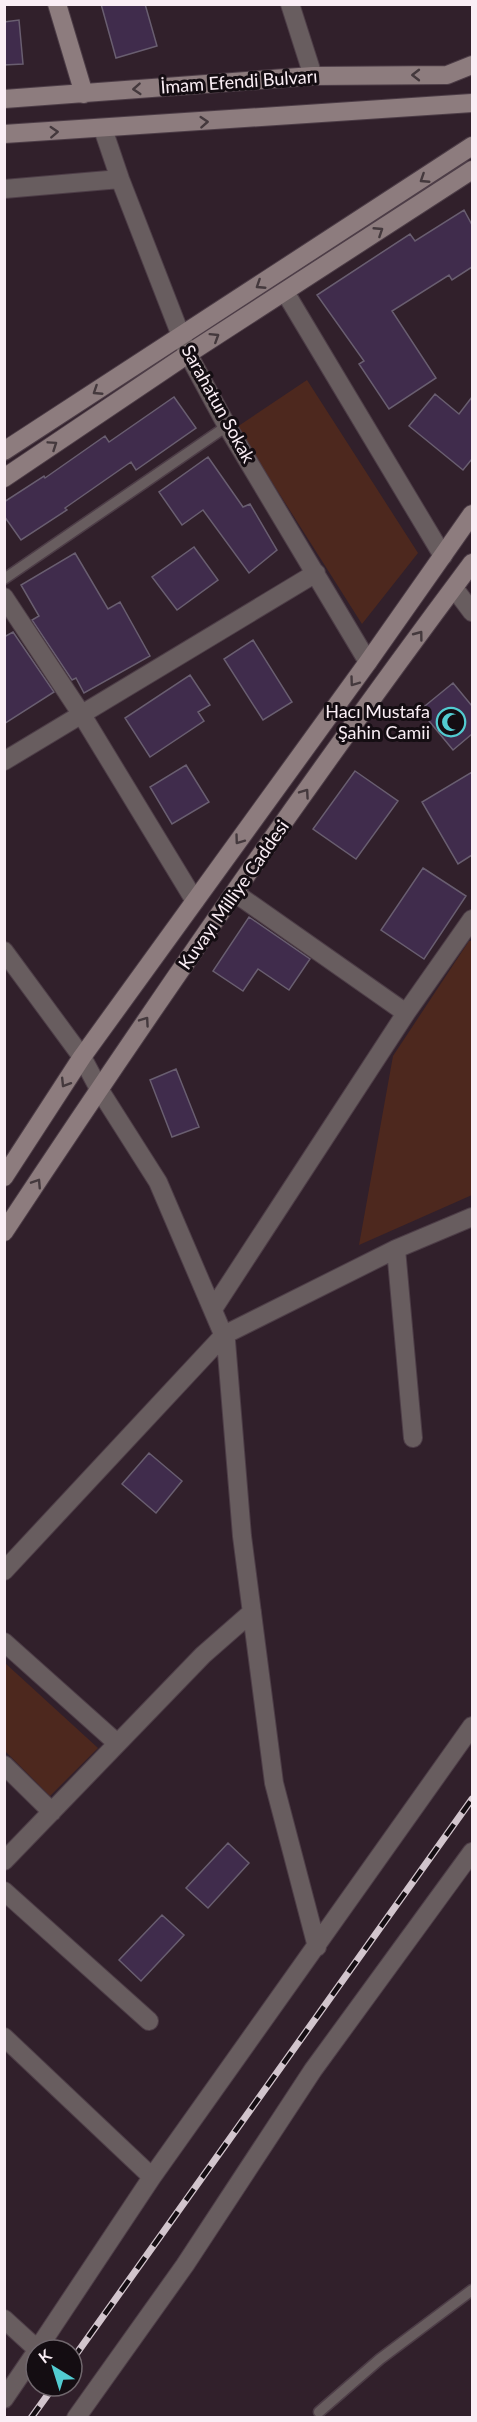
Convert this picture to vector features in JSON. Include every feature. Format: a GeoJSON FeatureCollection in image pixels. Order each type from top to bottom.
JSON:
{"type":"FeatureCollection","features":[{"type":"Feature","properties":{"kind":"main road"},"geometry":{"type":"LineString","coordinates":[[57,4],[84,94]]}},
{"type":"Feature","properties":{"kind":"main road","name":"İmam Efendi Bulvarı"},"geometry":{"type":"LineString","coordinates":[[4,99],[313,76],[447,75],[472,65]]}},
{"type":"Feature","properties":{"kind":"main road","name":"İmam Efendi Bulvarı"},"geometry":{"type":"LineString","coordinates":[[4,134],[472,103]]}},
{"type":"Feature","properties":{"kind":"main road"},"geometry":{"type":"LineString","coordinates":[[4,451],[472,147]]}},
{"type":"Feature","properties":{"kind":"main road"},"geometry":{"type":"LineString","coordinates":[[4,478],[188,354],[472,170]]}},
{"type":"Feature","properties":{"kind":"main road","name":"Kuvayı Milliye Caddesi"},"geometry":{"type":"LineString","coordinates":[[4,1177],[82,1057],[368,662],[472,514]]}},
{"type":"Feature","properties":{"kind":"main road","name":"Kuvayı Milliye Caddesi"},"geometry":{"type":"LineString","coordinates":[[4,1232],[99,1089],[235,893],[368,703],[472,563]]}},
{"type":"Feature","properties":{"kind":"street"},"geometry":{"type":"LineString","coordinates":[[290,4],[313,76]]}},
{"type":"Feature","properties":{"kind":"street","name":"Sarahatun Sokak"},"geometry":{"type":"LineString","coordinates":[[104,129],[120,179],[188,354],[227,426],[368,662]]}},
{"type":"Feature","properties":{"kind":"street"},"geometry":{"type":"LineString","coordinates":[[4,189],[120,179]]}},
{"type":"Feature","properties":{"kind":"street"},"geometry":{"type":"LineString","coordinates":[[285,292],[443,556]]}},
{"type":"Feature","properties":{"kind":"street"},"geometry":{"type":"LineString","coordinates":[[4,761],[316,573]]}},
{"type":"Feature","properties":{"kind":"street"},"geometry":{"type":"LineString","coordinates":[[454,588],[472,612]]}},
{"type":"Feature","properties":{"kind":"street"},"geometry":{"type":"LineString","coordinates":[[4,597],[82,715],[195,901]]}},
{"type":"Feature","properties":{"kind":"street"},"geometry":{"type":"LineString","coordinates":[[235,893],[406,1013]]}},
{"type":"Feature","properties":{"kind":"street"},"geometry":{"type":"LineString","coordinates":[[213,1310],[406,1013],[472,919]]}},
{"type":"Feature","properties":{"kind":"street"},"geometry":{"type":"LineString","coordinates":[[4,951],[82,1057],[99,1089],[158,1182],[226,1341],[242,1536],[274,1783],[317,1947]]}},
{"type":"Feature","properties":{"kind":"street"},"geometry":{"type":"LineString","coordinates":[[4,1571],[224,1335],[396,1249],[472,1217]]}},
{"type":"Feature","properties":{"kind":"street"},"geometry":{"type":"LineString","coordinates":[[396,1249],[413,1438]]}},
{"type":"Feature","properties":{"kind":"street"},"geometry":{"type":"LineString","coordinates":[[4,1861],[203,1655],[252,1612]]}},
{"type":"Feature","properties":{"kind":"street"},"geometry":{"type":"LineString","coordinates":[[4,1642],[117,1743]]}},
{"type":"Feature","properties":{"kind":"street"},"geometry":{"type":"LineString","coordinates":[[46,2338],[152,2177],[472,1726]]}},
{"type":"Feature","properties":{"kind":"street"},"geometry":{"type":"LineString","coordinates":[[4,1765],[52,1812]]}},
{"type":"Feature","properties":{"kind":"street"},"geometry":{"type":"LineString","coordinates":[[76,2418],[185,2265],[313,2070],[472,1852]]}},
{"type":"Feature","properties":{"kind":"street"},"geometry":{"type":"LineString","coordinates":[[4,1891],[148,2021]]}},
{"type":"Feature","properties":{"kind":"street"},"geometry":{"type":"LineString","coordinates":[[4,2037],[152,2177]]}},
{"type":"Feature","properties":{"kind":"street"},"geometry":{"type":"LineString","coordinates":[[4,2319],[24,2338]]}},
{"type":"Feature","properties":{"kind":"street"},"geometry":{"type":"LineString","coordinates":[[4,2399],[24,2370]]}},
{"type":"Feature","properties":{"kind":"lane"},"geometry":{"type":"LineString","coordinates":[[4,579],[227,426]]}},
{"type":"Feature","properties":{"kind":"lane"},"geometry":{"type":"LineString","coordinates":[[319,2412],[380,2359],[472,2290]]}},
{"type":"Feature","properties":{"kind":"shaded area"},"geometry":{"type":"Polygon","coordinates":[[[307,380],[418,553],[362,624],[237,427],[307,380]]]}},
{"type":"Feature","properties":{"kind":"shaded area"},"geometry":{"type":"Polygon","coordinates":[[[469,941],[472,941],[472,1195],[359,1245],[393,1056],[469,941]]]}},
{"type":"Feature","properties":{"kind":"shaded area"},"geometry":{"type":"Polygon","coordinates":[[[5,1663],[98,1748],[50,1796],[5,1751],[5,1663]]]}},
{"type":"Feature","properties":{"kind":"building"},"geometry":{"type":"Polygon","coordinates":[[[101,4],[145,4],[157,46],[116,58],[101,4]]]}},
{"type":"Feature","properties":{"kind":"building"},"geometry":{"type":"Polygon","coordinates":[[[19,20],[23,64],[4,65],[4,22],[19,20]]]}},
{"type":"Feature","properties":{"kind":"building"},"geometry":{"type":"Polygon","coordinates":[[[464,210],[472,225],[472,267],[452,280],[449,275],[392,311],[436,378],[389,409],[359,364],[364,361],[317,295],[410,234],[415,241],[464,210]]]}},
{"type":"Feature","properties":{"kind":"building"},"geometry":{"type":"Polygon","coordinates":[[[435,394],[459,414],[472,397],[472,459],[463,470],[409,426],[435,394]]]}},
{"type":"Feature","properties":{"kind":"building"},"geometry":{"type":"Polygon","coordinates":[[[174,397],[196,428],[136,470],[131,462],[65,508],[67,510],[21,540],[4,516],[4,502],[44,476],[45,478],[105,436],[109,442],[174,397]]]}},
{"type":"Feature","properties":{"kind":"building"},"geometry":{"type":"Polygon","coordinates":[[[208,457],[243,507],[250,504],[277,550],[249,573],[203,510],[182,525],[159,492],[208,457]]]}},
{"type":"Feature","properties":{"kind":"building"},"geometry":{"type":"Polygon","coordinates":[[[194,547],[218,580],[177,610],[152,577],[194,547]]]}},
{"type":"Feature","properties":{"kind":"building"},"geometry":{"type":"Polygon","coordinates":[[[75,553],[108,609],[120,602],[150,656],[84,693],[76,678],[72,680],[32,620],[39,616],[21,585],[75,553]]]}},
{"type":"Feature","properties":{"kind":"building"},"geometry":{"type":"Polygon","coordinates":[[[13,632],[54,692],[4,724],[4,637],[13,632]]]}},
{"type":"Feature","properties":{"kind":"building"},"geometry":{"type":"Polygon","coordinates":[[[253,640],[292,702],[263,720],[224,659],[253,640]]]}},
{"type":"Feature","properties":{"kind":"building"},"geometry":{"type":"Polygon","coordinates":[[[190,675],[210,705],[198,712],[204,721],[150,757],[125,718],[190,675]]]}},
{"type":"Feature","properties":{"kind":"building","name":"Hacı Mustafa Şahin Camii"},"geometry":{"type":"Polygon","coordinates":[[[453,683],[472,706],[472,734],[453,750],[420,710],[453,683]]]}},
{"type":"Feature","properties":{"kind":"building"},"geometry":{"type":"Polygon","coordinates":[[[186,765],[209,802],[172,824],[150,787],[186,765]]]}},
{"type":"Feature","properties":{"kind":"building"},"geometry":{"type":"Polygon","coordinates":[[[355,771],[398,801],[356,859],[313,829],[355,771]]]}},
{"type":"Feature","properties":{"kind":"building"},"geometry":{"type":"Polygon","coordinates":[[[472,772],[472,855],[458,864],[422,802],[472,772]]]}},
{"type":"Feature","properties":{"kind":"building"},"geometry":{"type":"Polygon","coordinates":[[[423,868],[466,896],[424,959],[381,930],[423,868]]]}},
{"type":"Feature","properties":{"kind":"building"},"geometry":{"type":"Polygon","coordinates":[[[249,917],[310,959],[289,990],[258,969],[243,991],[213,971],[249,917]]]}},
{"type":"Feature","properties":{"kind":"building"},"geometry":{"type":"Polygon","coordinates":[[[176,1069],[199,1127],[172,1137],[150,1080],[176,1069]]]}},
{"type":"Feature","properties":{"kind":"building"},"geometry":{"type":"Polygon","coordinates":[[[149,1453],[182,1481],[156,1513],[122,1484],[149,1453]]]}},
{"type":"Feature","properties":{"kind":"building"},"geometry":{"type":"Polygon","coordinates":[[[228,1843],[249,1863],[208,1908],[186,1888],[228,1843]]]}},
{"type":"Feature","properties":{"kind":"building"},"geometry":{"type":"Polygon","coordinates":[[[162,1915],[184,1935],[141,1981],[119,1960],[162,1915]]]}},
{"type":"Feature","properties":{"kind":"railway"},"geometry":{"type":"LineString","coordinates":[[84,2343],[472,1799]]}},
{"type":"Feature","properties":{"kind":"railway"},"geometry":{"type":"LineString","coordinates":[[31,2418],[45,2398]]}},
{"type":"Feature","properties":{"kind":"place","name":"Hacı Mustafa Şahin Camii"},"geometry":{"type":"Point","coordinates":[451,722]}}]}
